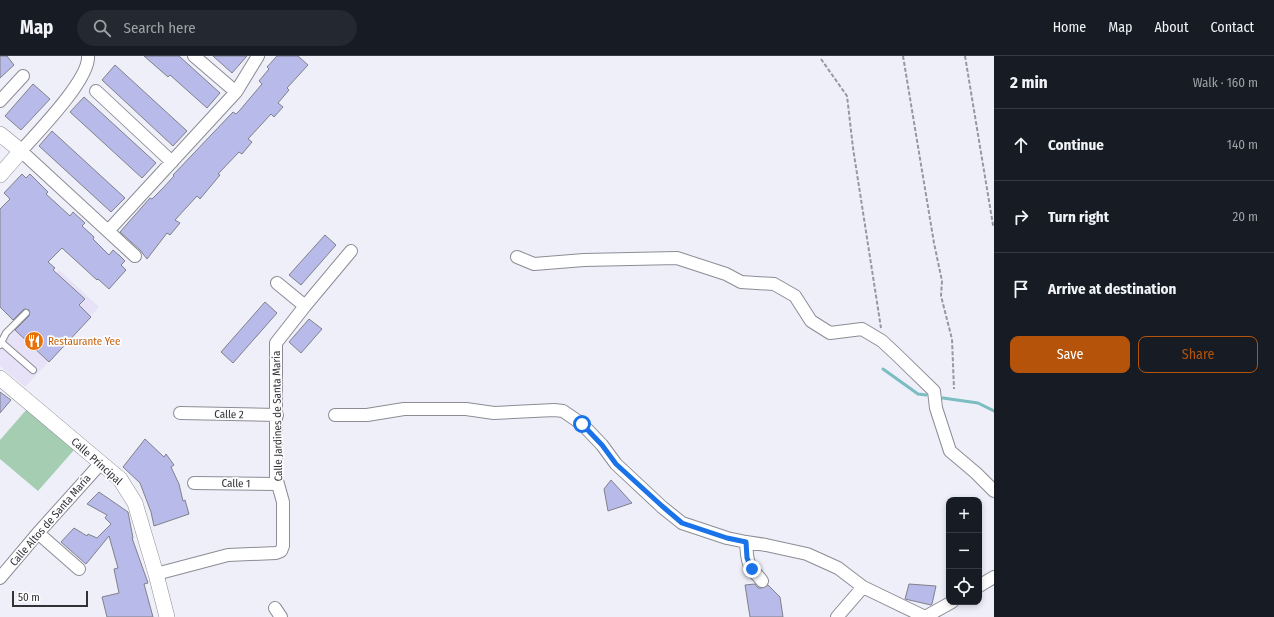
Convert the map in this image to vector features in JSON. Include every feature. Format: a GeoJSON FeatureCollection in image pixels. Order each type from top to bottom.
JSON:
{"type":"FeatureCollection","features":[{"type":"Feature","properties":{"kind":"street"},"geometry":{"type":"LineString","coordinates":[[0,175],[72,93],[89,60],[88,56]]}},
{"type":"Feature","properties":{"kind":"street"},"geometry":{"type":"LineString","coordinates":[[194,56],[236,92]]}},
{"type":"Feature","properties":{"kind":"street"},"geometry":{"type":"LineString","coordinates":[[108,231],[236,92],[258,56]]}},
{"type":"Feature","properties":{"kind":"street"},"geometry":{"type":"LineString","coordinates":[[0,101],[23,76]]}},
{"type":"Feature","properties":{"kind":"street"},"geometry":{"type":"LineString","coordinates":[[96,91],[172,162]]}},
{"type":"Feature","properties":{"kind":"street"},"geometry":{"type":"LineString","coordinates":[[0,134],[21,151],[135,256]]}},
{"type":"Feature","properties":{"kind":"street","name":"Calle Jardines de Santa Maria"},"geometry":{"type":"LineString","coordinates":[[156,574],[228,555],[276,553],[281,551],[283,546],[283,502],[276,477],[276,343],[351,251]]}},
{"type":"Feature","properties":{"kind":"street"},"geometry":{"type":"LineString","coordinates":[[517,257],[534,264],[584,260],[677,258],[726,274],[741,282],[774,284],[795,296],[811,321],[830,333],[862,329],[882,341],[934,391],[936,408],[950,450],[994,491]]}},
{"type":"Feature","properties":{"kind":"street"},"geometry":{"type":"LineString","coordinates":[[277,283],[305,306]]}},
{"type":"Feature","properties":{"kind":"street","name":"Calle Principal"},"geometry":{"type":"LineString","coordinates":[[0,378],[120,479],[135,503],[167,617]]}},
{"type":"Feature","properties":{"kind":"street"},"geometry":{"type":"LineString","coordinates":[[335,415],[367,415],[404,409],[466,409],[494,413],[563,410],[582,424],[602,445],[616,464],[682,523],[727,538],[807,554],[838,568],[863,588],[925,617],[947,605]]}},
{"type":"Feature","properties":{"kind":"street","name":"Calle 2"},"geometry":{"type":"LineString","coordinates":[[180,413],[277,415]]}},
{"type":"Feature","properties":{"kind":"street","name":"Calle Altos de Santa María"},"geometry":{"type":"LineString","coordinates":[[0,578],[101,463]]}},
{"type":"Feature","properties":{"kind":"street","name":"Calle 1"},"geometry":{"type":"LineString","coordinates":[[194,483],[278,484]]}},
{"type":"Feature","properties":{"kind":"street"},"geometry":{"type":"LineString","coordinates":[[38,533],[79,569]]}},
{"type":"Feature","properties":{"kind":"street"},"geometry":{"type":"LineString","coordinates":[[746,542],[747,558],[752,569],[762,581]]}},
{"type":"Feature","properties":{"kind":"street"},"geometry":{"type":"LineString","coordinates":[[982,584],[994,577]]}},
{"type":"Feature","properties":{"kind":"street"},"geometry":{"type":"LineString","coordinates":[[837,617],[863,588]]}},
{"type":"Feature","properties":{"kind":"lane"},"geometry":{"type":"LineString","coordinates":[[26,312],[6,334],[1,344],[33,370]]}},
{"type":"Feature","properties":{"kind":"path"},"geometry":{"type":"LineString","coordinates":[[903,56],[934,243],[942,281],[941,296],[952,339],[954,389]]}},
{"type":"Feature","properties":{"kind":"path"},"geometry":{"type":"LineString","coordinates":[[965,56],[992,225],[994,227]]}},
{"type":"Feature","properties":{"kind":"path"},"geometry":{"type":"LineString","coordinates":[[822,59],[848,96],[853,148],[882,341]]}},
{"type":"Feature","properties":{"kind":"shaded area"},"geometry":{"type":"Polygon","coordinates":[[[59,270],[99,307],[25,387],[0,366],[0,335],[59,270]]]}},
{"type":"Feature","properties":{"kind":"green space"},"geometry":{"type":"Polygon","coordinates":[[[27,409],[74,450],[38,491],[0,459],[0,440],[27,409]]]}},
{"type":"Feature","properties":{"kind":"building"},"geometry":{"type":"Polygon","coordinates":[[[0,56],[7,56],[14,65],[0,78],[0,56]]]}},
{"type":"Feature","properties":{"kind":"building"},"geometry":{"type":"Polygon","coordinates":[[[144,56],[179,56],[220,93],[207,108],[170,75],[168,77],[144,56]]]}},
{"type":"Feature","properties":{"kind":"building"},"geometry":{"type":"Polygon","coordinates":[[[213,56],[247,56],[232,73],[213,56]]]}},
{"type":"Feature","properties":{"kind":"building"},"geometry":{"type":"Polygon","coordinates":[[[277,56],[298,56],[308,65],[287,88],[289,90],[278,103],[283,107],[274,117],[271,114],[248,139],[252,142],[242,154],[239,152],[218,174],[220,175],[200,199],[197,196],[175,220],[180,223],[170,235],[167,233],[147,259],[140,250],[120,232],[150,198],[152,199],[163,188],[174,176],[173,175],[233,112],[236,114],[240,110],[262,84],[259,81],[269,69],[267,67],[277,56]]]}},
{"type":"Feature","properties":{"kind":"building"},"geometry":{"type":"Polygon","coordinates":[[[115,65],[187,131],[173,146],[102,80],[115,65]]]}},
{"type":"Feature","properties":{"kind":"building"},"geometry":{"type":"Polygon","coordinates":[[[33,84],[50,99],[21,130],[5,116],[33,84]]]}},
{"type":"Feature","properties":{"kind":"building"},"geometry":{"type":"Polygon","coordinates":[[[84,97],[156,163],[142,178],[70,112],[84,97]]]}},
{"type":"Feature","properties":{"kind":"building"},"geometry":{"type":"Polygon","coordinates":[[[52,131],[125,198],[111,212],[39,146],[52,131]]]}},
{"type":"Feature","properties":{"kind":"building"},"geometry":{"type":"Polygon","coordinates":[[[22,174],[26,178],[30,174],[48,192],[46,194],[70,216],[73,212],[85,223],[82,226],[94,237],[93,239],[109,255],[113,250],[125,261],[121,265],[126,270],[109,289],[62,248],[48,262],[55,268],[53,270],[85,299],[79,305],[91,317],[49,362],[15,330],[29,316],[29,310],[24,309],[13,320],[0,307],[0,209],[10,199],[4,193],[22,174]]]}},
{"type":"Feature","properties":{"kind":"building"},"geometry":{"type":"Polygon","coordinates":[[[325,235],[336,245],[301,285],[289,275],[325,235]]]}},
{"type":"Feature","properties":{"kind":"building"},"geometry":{"type":"Polygon","coordinates":[[[265,302],[277,313],[233,363],[221,352],[265,302]]]}},
{"type":"Feature","properties":{"kind":"building"},"geometry":{"type":"Polygon","coordinates":[[[309,319],[322,329],[301,353],[289,342],[309,319]]]}},
{"type":"Feature","properties":{"kind":"building"},"geometry":{"type":"Polygon","coordinates":[[[0,392],[11,400],[0,413],[0,392]]]}},
{"type":"Feature","properties":{"kind":"building"},"geometry":{"type":"Polygon","coordinates":[[[145,439],[164,457],[166,454],[174,465],[171,467],[179,484],[183,501],[185,500],[189,514],[154,526],[151,512],[140,483],[123,467],[145,439]]]}},
{"type":"Feature","properties":{"kind":"building"},"geometry":{"type":"Polygon","coordinates":[[[611,480],[632,503],[608,511],[604,489],[611,480]]]}},
{"type":"Feature","properties":{"kind":"building"},"geometry":{"type":"Polygon","coordinates":[[[99,492],[128,512],[132,538],[148,583],[144,584],[153,617],[107,617],[102,597],[119,593],[114,569],[118,568],[109,536],[86,564],[61,542],[74,528],[87,536],[88,534],[97,538],[111,524],[105,518],[107,515],[87,504],[99,492]]]}},
{"type":"Feature","properties":{"kind":"building"},"geometry":{"type":"Polygon","coordinates":[[[755,584],[758,588],[768,585],[780,597],[783,617],[750,617],[745,585],[755,584]]]}},
{"type":"Feature","properties":{"kind":"building"},"geometry":{"type":"Polygon","coordinates":[[[909,584],[936,586],[932,604],[905,599],[909,584]]]}},
{"type":"Feature","properties":{"kind":"waterway"},"geometry":{"type":"LineString","coordinates":[[883,369],[918,394],[926,395]]}},
{"type":"Feature","properties":{"kind":"waterway"},"geometry":{"type":"LineString","coordinates":[[943,398],[978,403],[994,411]]}},
{"type":"Feature","properties":{"kind":"place","name":"Restaurante Yee"},"geometry":{"type":"Point","coordinates":[34,341]}},
{"type":"Feature","properties":{"kind":"route"},"geometry":{"type":"LineString","coordinates":[[582,424],[602,445],[616,464],[682,523],[727,538],[746,542],[747,558],[752,569]]}}]}
